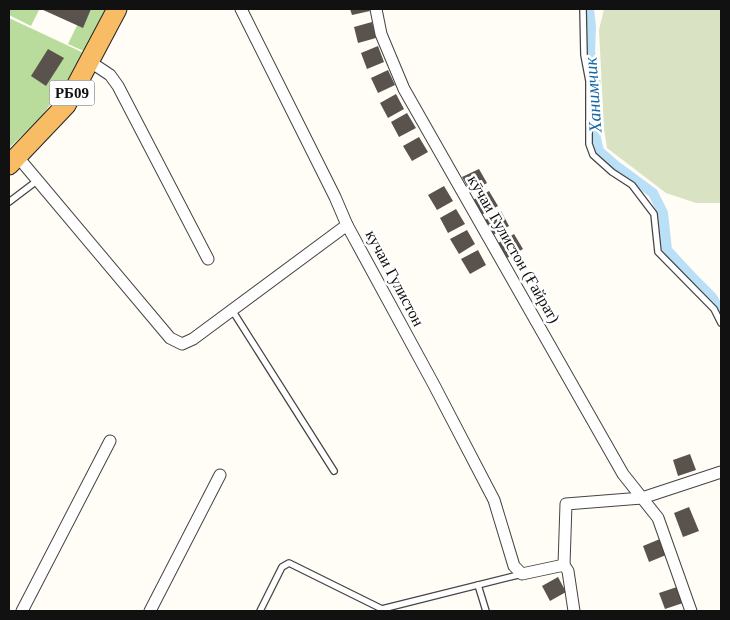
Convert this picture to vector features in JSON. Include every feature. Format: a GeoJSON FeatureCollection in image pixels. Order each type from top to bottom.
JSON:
{"type":"FeatureCollection","features":[{"type":"Feature","properties":{"kind":"highway","name":"РБ09"},"geometry":{"type":"LineString","coordinates":[[13,160],[66,105],[117,9]]}},
{"type":"Feature","properties":{"kind":"street","name":"кучаи Гулистон"},"geometry":{"type":"LineString","coordinates":[[241,9],[335,196],[347,225],[494,500],[518,570]]}},
{"type":"Feature","properties":{"kind":"street","name":"кӯчаи Гулистон (Ғайрат)"},"geometry":{"type":"LineString","coordinates":[[376,9],[381,34],[404,89],[623,474],[658,518],[691,611]]}},
{"type":"Feature","properties":{"kind":"street"},"geometry":{"type":"LineString","coordinates":[[89,61],[110,75],[118,86],[208,259]]}},
{"type":"Feature","properties":{"kind":"street"},"geometry":{"type":"LineString","coordinates":[[13,160],[38,180],[170,338],[182,344],[193,339],[347,225]]}},
{"type":"Feature","properties":{"kind":"street"},"geometry":{"type":"LineString","coordinates":[[22,611],[110,441]]}},
{"type":"Feature","properties":{"kind":"street"},"geometry":{"type":"LineString","coordinates":[[574,611],[568,572],[564,565],[566,504],[642,498],[721,472]]}},
{"type":"Feature","properties":{"kind":"street"},"geometry":{"type":"LineString","coordinates":[[150,611],[220,475]]}},
{"type":"Feature","properties":{"kind":"street"},"geometry":{"type":"LineString","coordinates":[[518,570],[564,565]]}},
{"type":"Feature","properties":{"kind":"lane"},"geometry":{"type":"LineString","coordinates":[[583,9],[584,55],[589,81],[589,144],[594,155],[612,172],[632,185],[654,214],[658,252],[714,309],[721,323]]}},
{"type":"Feature","properties":{"kind":"lane"},"geometry":{"type":"LineString","coordinates":[[9,202],[38,180]]}},
{"type":"Feature","properties":{"kind":"lane"},"geometry":{"type":"LineString","coordinates":[[232,310],[334,471]]}},
{"type":"Feature","properties":{"kind":"lane"},"geometry":{"type":"LineString","coordinates":[[260,611],[282,567],[289,563],[382,610],[478,585],[518,570]]}},
{"type":"Feature","properties":{"kind":"lane"},"geometry":{"type":"LineString","coordinates":[[478,585],[486,611]]}},
{"type":"Feature","properties":{"kind":"green space"},"geometry":{"type":"Polygon","coordinates":[[[9,9],[39,10],[31,26],[9,15],[9,9]]]}},
{"type":"Feature","properties":{"kind":"green space"},"geometry":{"type":"Polygon","coordinates":[[[85,9],[109,9],[88,53],[68,44],[85,9]]]}},
{"type":"Feature","properties":{"kind":"green space"},"geometry":{"type":"Polygon","coordinates":[[[604,9],[721,9],[721,203],[696,203],[666,193],[607,148],[604,129],[599,30],[604,9]]]}},
{"type":"Feature","properties":{"kind":"green space"},"geometry":{"type":"Polygon","coordinates":[[[9,18],[88,55],[40,118],[9,148],[9,18]]]}},
{"type":"Feature","properties":{"kind":"building"},"geometry":{"type":"Polygon","coordinates":[[[41,9],[91,9],[83,28],[41,9]]]}},
{"type":"Feature","properties":{"kind":"building"},"geometry":{"type":"Polygon","coordinates":[[[350,9],[369,9],[370,11],[352,15],[350,9]]]}},
{"type":"Feature","properties":{"kind":"building"},"geometry":{"type":"Polygon","coordinates":[[[372,22],[376,38],[358,43],[354,27],[372,22]]]}},
{"type":"Feature","properties":{"kind":"building"},"geometry":{"type":"Polygon","coordinates":[[[378,46],[384,62],[367,69],[361,53],[378,46]]]}},
{"type":"Feature","properties":{"kind":"building"},"geometry":{"type":"Polygon","coordinates":[[[48,49],[64,58],[46,86],[31,76],[48,49]]]}},
{"type":"Feature","properties":{"kind":"building"},"geometry":{"type":"Polygon","coordinates":[[[388,70],[395,85],[378,93],[371,78],[388,70]]]}},
{"type":"Feature","properties":{"kind":"building"},"geometry":{"type":"Polygon","coordinates":[[[396,94],[404,109],[388,118],[380,103],[396,94]]]}},
{"type":"Feature","properties":{"kind":"building"},"geometry":{"type":"Polygon","coordinates":[[[407,113],[416,128],[399,137],[391,122],[407,113]]]}},
{"type":"Feature","properties":{"kind":"building"},"geometry":{"type":"Polygon","coordinates":[[[419,137],[428,152],[412,161],[403,146],[419,137]]]}},
{"type":"Feature","properties":{"kind":"building"},"geometry":{"type":"Polygon","coordinates":[[[479,169],[487,183],[471,193],[462,177],[479,169]]]}},
{"type":"Feature","properties":{"kind":"building"},"geometry":{"type":"Polygon","coordinates":[[[444,186],[453,201],[437,210],[428,195],[444,186]]]}},
{"type":"Feature","properties":{"kind":"building"},"geometry":{"type":"Polygon","coordinates":[[[489,191],[498,206],[481,215],[473,200],[489,191]]]}},
{"type":"Feature","properties":{"kind":"building"},"geometry":{"type":"Polygon","coordinates":[[[456,209],[465,224],[448,233],[440,218],[456,209]]]}},
{"type":"Feature","properties":{"kind":"building"},"geometry":{"type":"Polygon","coordinates":[[[501,211],[509,226],[493,235],[485,220],[501,211]]]}},
{"type":"Feature","properties":{"kind":"building"},"geometry":{"type":"Polygon","coordinates":[[[467,230],[475,244],[459,254],[450,239],[467,230]]]}},
{"type":"Feature","properties":{"kind":"building"},"geometry":{"type":"Polygon","coordinates":[[[514,234],[523,249],[507,258],[498,243],[514,234]]]}},
{"type":"Feature","properties":{"kind":"building"},"geometry":{"type":"Polygon","coordinates":[[[478,250],[486,265],[470,274],[461,259],[478,250]]]}},
{"type":"Feature","properties":{"kind":"building"},"geometry":{"type":"Polygon","coordinates":[[[690,454],[696,470],[678,476],[673,460],[690,454]]]}},
{"type":"Feature","properties":{"kind":"building"},"geometry":{"type":"Polygon","coordinates":[[[689,507],[699,531],[683,537],[674,513],[689,507]]]}},
{"type":"Feature","properties":{"kind":"building"},"geometry":{"type":"Polygon","coordinates":[[[660,539],[666,555],[649,562],[643,546],[660,539]]]}},
{"type":"Feature","properties":{"kind":"building"},"geometry":{"type":"Polygon","coordinates":[[[558,577],[566,592],[550,601],[542,586],[558,577]]]}},
{"type":"Feature","properties":{"kind":"building"},"geometry":{"type":"Polygon","coordinates":[[[677,587],[683,603],[665,609],[659,593],[677,587]]]}},
{"type":"Feature","properties":{"kind":"waterway","name":"Ханимчик"},"geometry":{"type":"LineString","coordinates":[[589,9],[591,27],[590,52],[596,84],[595,134],[599,151],[653,193],[663,213],[667,250],[712,297],[721,312]]}}]}
